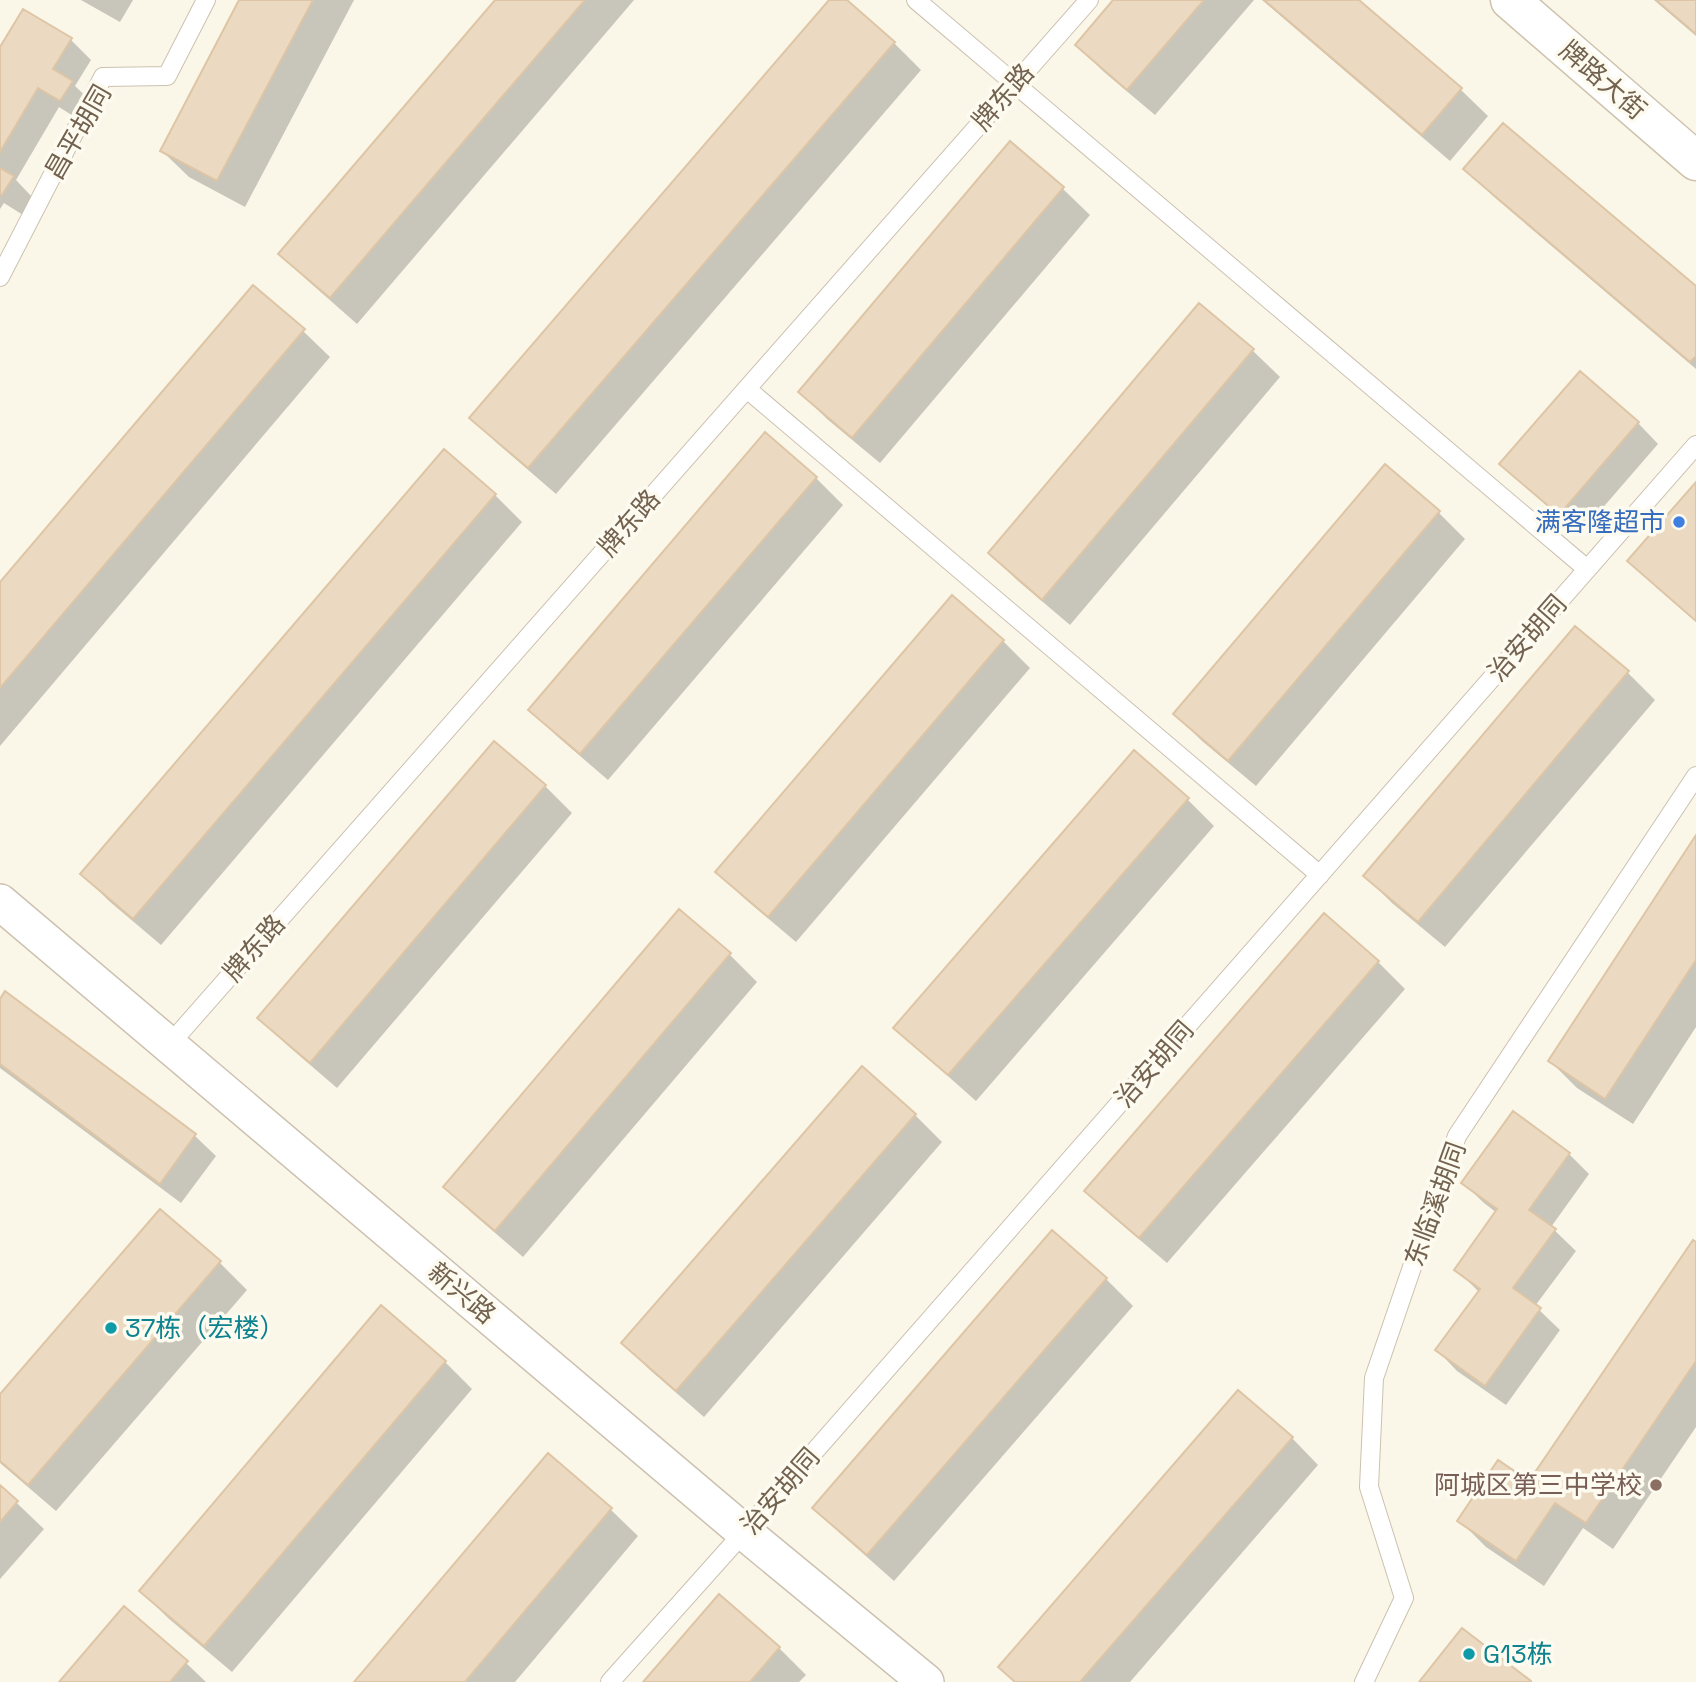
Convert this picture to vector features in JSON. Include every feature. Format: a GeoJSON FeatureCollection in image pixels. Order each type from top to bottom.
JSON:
{"type":"FeatureCollection","features":[{"type":"Feature","properties":{"kind":"street","name":"牌路大街"},"geometry":{"type":"LineString","coordinates":[[1510,0],[1696,161]]}},
{"type":"Feature","properties":{"kind":"street","name":"新兴路"},"geometry":{"type":"LineString","coordinates":[[0,902],[744,1532],[926,1682]]}},
{"type":"Feature","properties":{"kind":"lane","name":"昌平胡同"},"geometry":{"type":"LineString","coordinates":[[0,277],[103,77],[167,76],[206,0]]}},
{"type":"Feature","properties":{"kind":"lane"},"geometry":{"type":"LineString","coordinates":[[916,0],[1587,569]]}},
{"type":"Feature","properties":{"kind":"lane","name":"牌东路"},"geometry":{"type":"LineString","coordinates":[[169,1045],[1089,0]]}},
{"type":"Feature","properties":{"kind":"lane"},"geometry":{"type":"LineString","coordinates":[[747,389],[1320,875]]}},
{"type":"Feature","properties":{"kind":"lane","name":"治安胡同"},"geometry":{"type":"LineString","coordinates":[[610,1682],[1696,445]]}},
{"type":"Feature","properties":{"kind":"lane","name":"东临溪胡同"},"geometry":{"type":"LineString","coordinates":[[1364,1682],[1404,1598],[1369,1487],[1374,1378],[1457,1136],[1696,776]]}},
{"type":"Feature","properties":{"kind":"building"},"geometry":{"type":"Polygon","coordinates":[[[239,0],[313,0],[217,181],[160,151],[239,0]]]}},
{"type":"Feature","properties":{"kind":"building"},"geometry":{"type":"Polygon","coordinates":[[[495,0],[585,0],[330,298],[278,254],[495,0]]]}},
{"type":"Feature","properties":{"kind":"building"},"geometry":{"type":"Polygon","coordinates":[[[829,0],[847,0],[895,42],[528,468],[469,418],[829,0]]]}},
{"type":"Feature","properties":{"kind":"building"},"geometry":{"type":"Polygon","coordinates":[[[1113,0],[1204,0],[1127,90],[1075,45],[1113,0]]]}},
{"type":"Feature","properties":{"kind":"building"},"geometry":{"type":"Polygon","coordinates":[[[1264,0],[1359,0],[1462,88],[1422,135],[1264,0]]]}},
{"type":"Feature","properties":{"kind":"building"},"geometry":{"type":"Polygon","coordinates":[[[1656,0],[1696,0],[1696,34],[1656,0]]]}},
{"type":"Feature","properties":{"kind":"building"},"geometry":{"type":"Polygon","coordinates":[[[23,9],[72,38],[53,69],[73,81],[60,101],[38,88],[0,152],[0,47],[23,9]]]}},
{"type":"Feature","properties":{"kind":"building"},"geometry":{"type":"Polygon","coordinates":[[[1503,123],[1696,286],[1696,356],[1690,362],[1463,169],[1503,123]]]}},
{"type":"Feature","properties":{"kind":"building"},"geometry":{"type":"Polygon","coordinates":[[[1010,141],[1064,187],[852,438],[798,392],[1010,141]]]}},
{"type":"Feature","properties":{"kind":"building"},"geometry":{"type":"Polygon","coordinates":[[[0,168],[14,176],[2,195],[0,194],[0,168]]]}},
{"type":"Feature","properties":{"kind":"building"},"geometry":{"type":"Polygon","coordinates":[[[253,285],[305,329],[0,688],[0,582],[253,285]]]}},
{"type":"Feature","properties":{"kind":"building"},"geometry":{"type":"Polygon","coordinates":[[[1199,303],[1254,349],[1042,600],[988,553],[1199,303]]]}},
{"type":"Feature","properties":{"kind":"building"},"geometry":{"type":"Polygon","coordinates":[[[1580,371],[1639,422],[1559,515],[1499,464],[1580,371]]]}},
{"type":"Feature","properties":{"kind":"building"},"geometry":{"type":"Polygon","coordinates":[[[765,432],[817,477],[580,754],[528,710],[765,432]]]}},
{"type":"Feature","properties":{"kind":"building"},"geometry":{"type":"Polygon","coordinates":[[[444,449],[496,494],[133,919],[80,874],[444,449]]]}},
{"type":"Feature","properties":{"kind":"building"},"geometry":{"type":"Polygon","coordinates":[[[1385,464],[1440,511],[1228,761],[1173,714],[1385,464]]]}},
{"type":"Feature","properties":{"kind":"building","name":"满客隆超市"},"geometry":{"type":"Polygon","coordinates":[[[1696,482],[1696,621],[1627,561],[1696,482]]]}},
{"type":"Feature","properties":{"kind":"building"},"geometry":{"type":"Polygon","coordinates":[[[952,595],[1004,640],[768,917],[715,872],[952,595]]]}},
{"type":"Feature","properties":{"kind":"building"},"geometry":{"type":"Polygon","coordinates":[[[1575,626],[1629,671],[1418,922],[1363,876],[1575,626]]]}},
{"type":"Feature","properties":{"kind":"building"},"geometry":{"type":"Polygon","coordinates":[[[494,741],[546,785],[310,1063],[257,1018],[494,741]]]}},
{"type":"Feature","properties":{"kind":"building"},"geometry":{"type":"Polygon","coordinates":[[[1134,750],[1189,798],[948,1075],[893,1028],[1134,750]]]}},
{"type":"Feature","properties":{"kind":"building"},"geometry":{"type":"Polygon","coordinates":[[[1696,835],[1696,960],[1605,1099],[1548,1061],[1696,835]]]}},
{"type":"Feature","properties":{"kind":"building"},"geometry":{"type":"Polygon","coordinates":[[[679,909],[731,953],[495,1231],[443,1187],[679,909]]]}},
{"type":"Feature","properties":{"kind":"building"},"geometry":{"type":"Polygon","coordinates":[[[1324,913],[1379,961],[1139,1238],[1084,1191],[1324,913]]]}},
{"type":"Feature","properties":{"kind":"building"},"geometry":{"type":"Polygon","coordinates":[[[5,991],[196,1134],[160,1184],[0,1064],[0,999],[5,991]]]}},
{"type":"Feature","properties":{"kind":"building"},"geometry":{"type":"Polygon","coordinates":[[[862,1066],[916,1114],[676,1391],[621,1343],[862,1066]]]}},
{"type":"Feature","properties":{"kind":"building"},"geometry":{"type":"Polygon","coordinates":[[[1513,1111],[1570,1153],[1529,1210],[1556,1229],[1513,1288],[1541,1308],[1485,1386],[1435,1350],[1480,1289],[1454,1270],[1497,1209],[1461,1183],[1513,1111]]]}},
{"type":"Feature","properties":{"kind":"building","name":"37栋（宏楼）"},"geometry":{"type":"Polygon","coordinates":[[[160,1209],[221,1261],[28,1485],[0,1461],[0,1394],[160,1209]]]}},
{"type":"Feature","properties":{"kind":"building"},"geometry":{"type":"Polygon","coordinates":[[[1052,1230],[1107,1278],[867,1555],[812,1508],[1052,1230]]]}},
{"type":"Feature","properties":{"kind":"building"},"geometry":{"type":"Polygon","coordinates":[[[1693,1240],[1696,1242],[1696,1361],[1586,1523],[1555,1503],[1516,1561],[1457,1521],[1498,1460],[1529,1481],[1693,1240]]]}},
{"type":"Feature","properties":{"kind":"building"},"geometry":{"type":"Polygon","coordinates":[[[381,1305],[446,1361],[204,1646],[139,1591],[381,1305]]]}},
{"type":"Feature","properties":{"kind":"building"},"geometry":{"type":"Polygon","coordinates":[[[1238,1390],[1293,1437],[1080,1682],[1015,1682],[998,1667],[1238,1390]]]}},
{"type":"Feature","properties":{"kind":"building"},"geometry":{"type":"Polygon","coordinates":[[[548,1453],[612,1508],[465,1682],[354,1682],[548,1453]]]}},
{"type":"Feature","properties":{"kind":"building"},"geometry":{"type":"Polygon","coordinates":[[[0,1485],[18,1501],[0,1522],[0,1485]]]}},
{"type":"Feature","properties":{"kind":"building"},"geometry":{"type":"Polygon","coordinates":[[[719,1594],[780,1647],[750,1682],[643,1682],[719,1594]]]}},
{"type":"Feature","properties":{"kind":"building"},"geometry":{"type":"Polygon","coordinates":[[[124,1606],[188,1661],[170,1682],[59,1682],[124,1606]]]}},
{"type":"Feature","properties":{"kind":"building","name":"G13栋"},"geometry":{"type":"Polygon","coordinates":[[[1462,1628],[1531,1681],[1531,1682],[1419,1682],[1462,1628]]]}},
{"type":"Feature","properties":{"kind":"place","name":"满客隆超市"},"geometry":{"type":"Point","coordinates":[1679,522]}},
{"type":"Feature","properties":{"kind":"place","name":"37栋（宏楼）"},"geometry":{"type":"Point","coordinates":[111,1328]}},
{"type":"Feature","properties":{"kind":"place","name":"阿城区第三中学校"},"geometry":{"type":"Point","coordinates":[1656,1485]}},
{"type":"Feature","properties":{"kind":"place","name":"G13栋"},"geometry":{"type":"Point","coordinates":[1469,1654]}}]}
